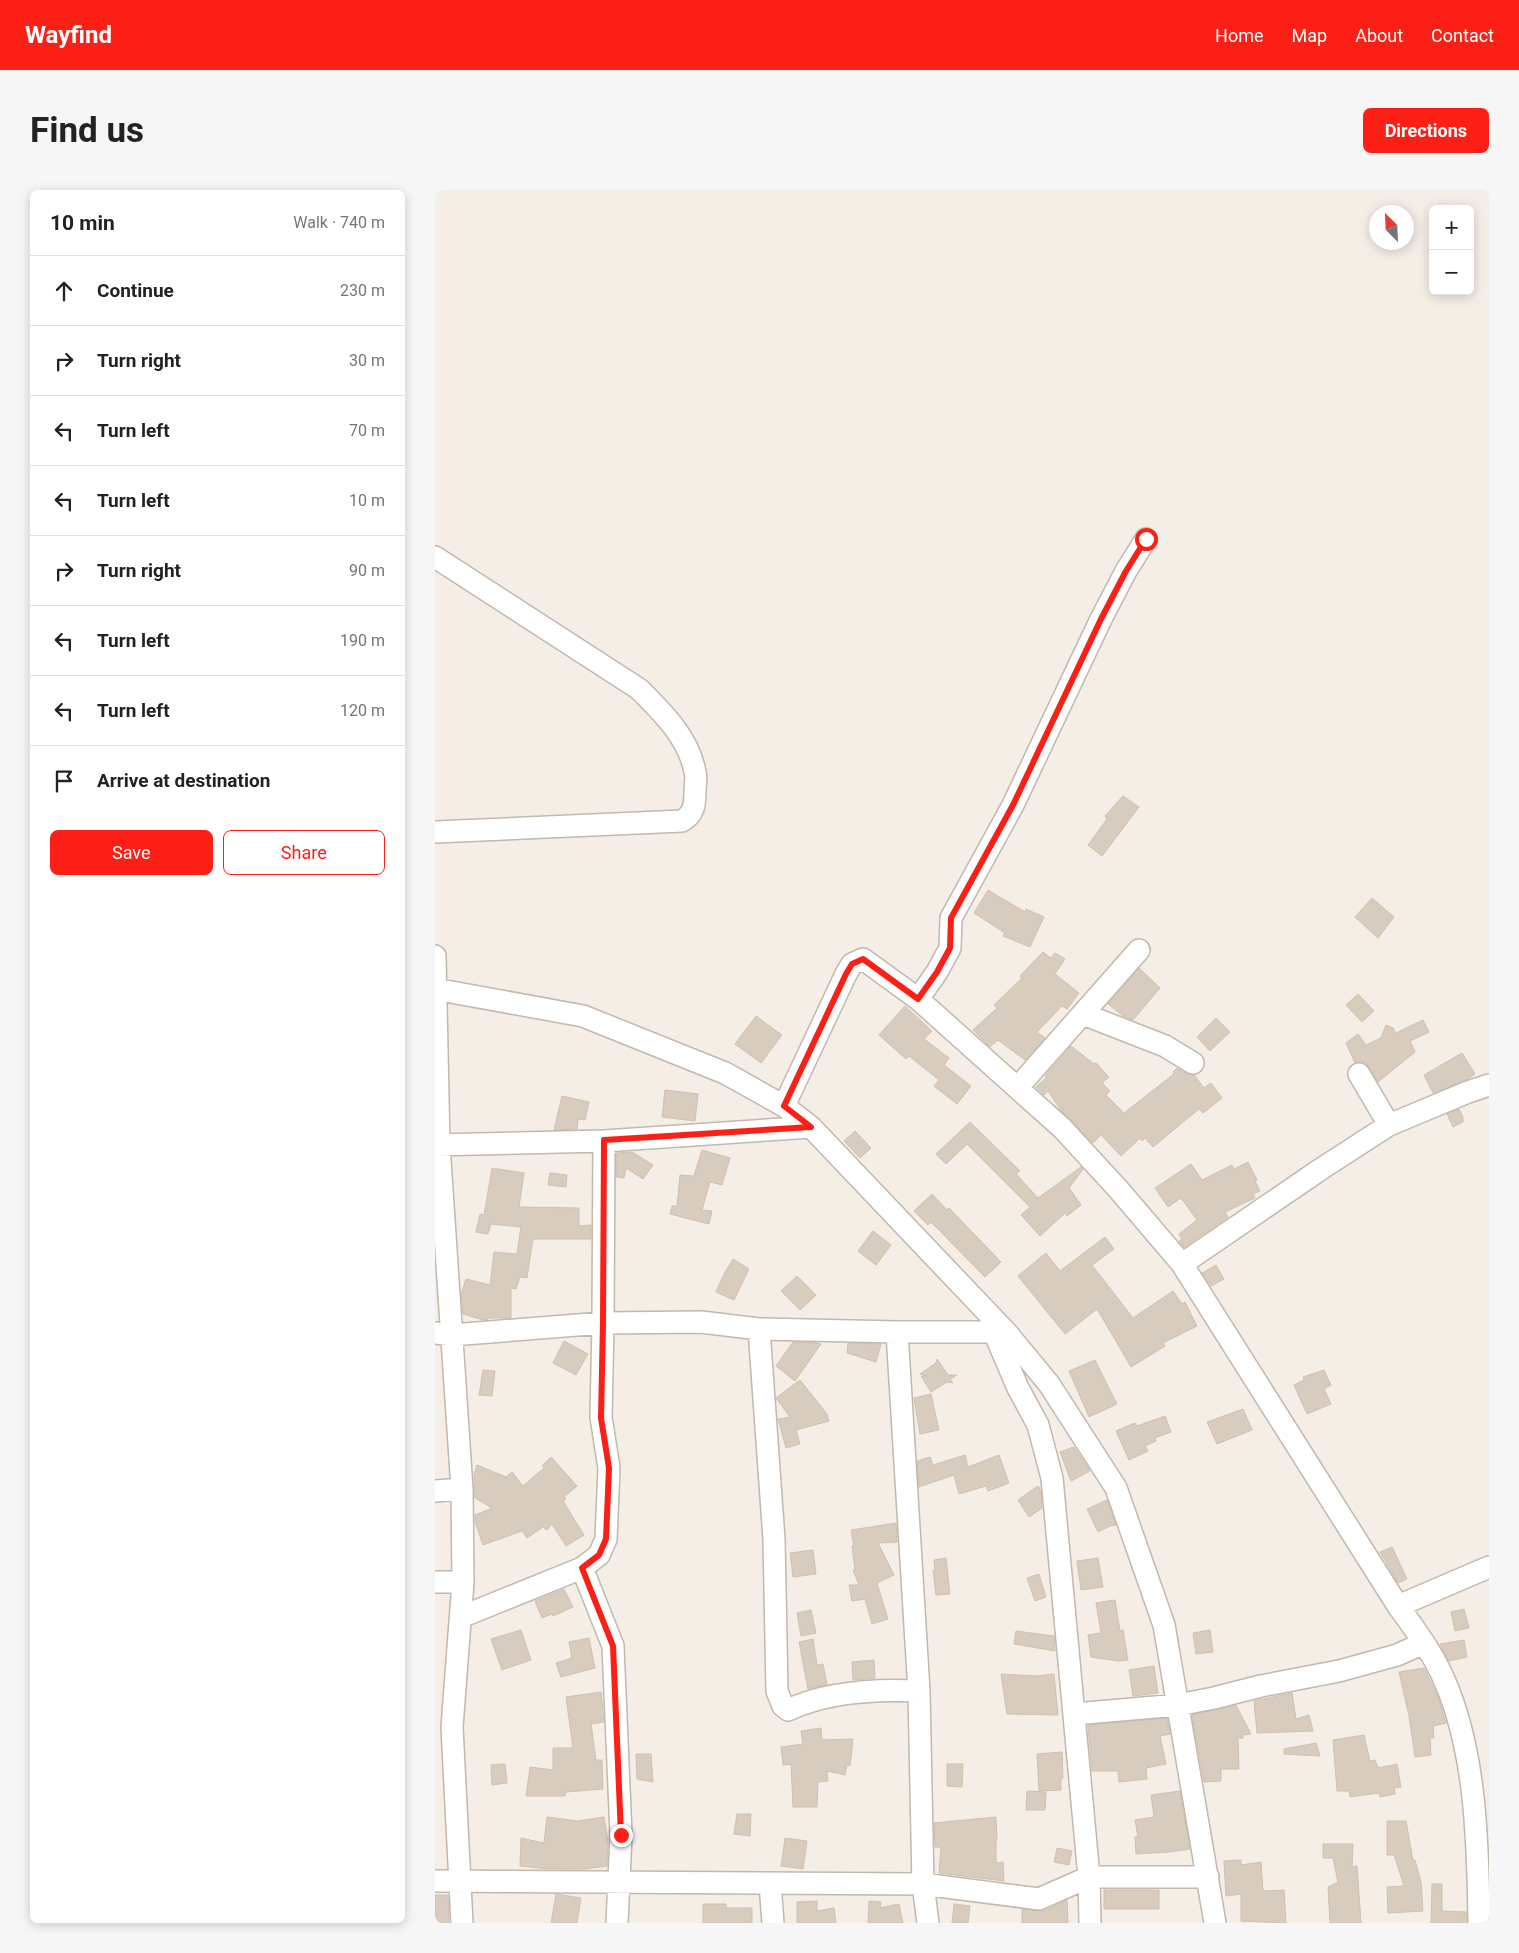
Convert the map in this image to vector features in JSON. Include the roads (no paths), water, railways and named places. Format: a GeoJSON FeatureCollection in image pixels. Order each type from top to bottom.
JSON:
{"type":"FeatureCollection","features":[{"type":"Feature","properties":{"kind":"street"},"geometry":{"type":"LineString","coordinates":[[918,999],[937,972],[950,948],[951,918],[1013,805],[1101,619],[1126,571],[1146,539]]}},
{"type":"Feature","properties":{"kind":"street"},"geometry":{"type":"LineString","coordinates":[[435,557],[639,689],[671,724],[686,745],[696,772],[694,809],[689,817],[682,821],[435,832]]}},
{"type":"Feature","properties":{"kind":"street"},"geometry":{"type":"LineString","coordinates":[[1018,1087],[1139,950]]}},
{"type":"Feature","properties":{"kind":"street"},"geometry":{"type":"LineString","coordinates":[[435,956],[437,1145],[443,1334],[462,1489],[463,1582],[461,1617],[443,1728],[460,1881],[462,1923]]}},
{"type":"Feature","properties":{"kind":"street"},"geometry":{"type":"LineString","coordinates":[[784,1106],[852,964],[863,959],[918,999],[1062,1128],[1119,1190],[1182,1264],[1398,1606],[1437,1663],[1467,1750],[1476,1835],[1479,1923]]}},
{"type":"Feature","properties":{"kind":"street"},"geometry":{"type":"LineString","coordinates":[[436,989],[583,1016],[725,1073],[784,1106],[811,1127],[1049,1384],[1116,1488],[1164,1626],[1215,1923]]}},
{"type":"Feature","properties":{"kind":"street"},"geometry":{"type":"LineString","coordinates":[[1083,1014],[1165,1046],[1193,1064]]}},
{"type":"Feature","properties":{"kind":"street"},"geometry":{"type":"LineString","coordinates":[[1359,1074],[1389,1125]]}},
{"type":"Feature","properties":{"kind":"street"},"geometry":{"type":"LineString","coordinates":[[1182,1264],[1389,1125],[1468,1092],[1489,1086]]}},
{"type":"Feature","properties":{"kind":"street"},"geometry":{"type":"LineString","coordinates":[[437,1145],[604,1140],[811,1127]]}},
{"type":"Feature","properties":{"kind":"street"},"geometry":{"type":"LineString","coordinates":[[461,1617],[582,1568],[599,1555],[606,1539],[609,1468],[601,1418],[604,1140]]}},
{"type":"Feature","properties":{"kind":"street"},"geometry":{"type":"LineString","coordinates":[[443,1334],[603,1323],[701,1322],[759,1329],[1000,1332]]}},
{"type":"Feature","properties":{"kind":"street"},"geometry":{"type":"LineString","coordinates":[[759,1329],[774,1539],[777,1691],[780,1700],[788,1710],[804,1702],[840,1695],[884,1690],[919,1691]]}},
{"type":"Feature","properties":{"kind":"street"},"geometry":{"type":"LineString","coordinates":[[897,1332],[919,1691],[923,1884],[928,1923]]}},
{"type":"Feature","properties":{"kind":"street"},"geometry":{"type":"LineString","coordinates":[[1000,1332],[1018,1388],[1037,1425],[1052,1478],[1089,1877],[1090,1923]]}},
{"type":"Feature","properties":{"kind":"street"},"geometry":{"type":"LineString","coordinates":[[435,1490],[462,1489]]}},
{"type":"Feature","properties":{"kind":"street"},"geometry":{"type":"LineString","coordinates":[[1398,1606],[1489,1567]]}},
{"type":"Feature","properties":{"kind":"street"},"geometry":{"type":"LineString","coordinates":[[582,1568],[613,1646],[621,1835],[617,1923]]}},
{"type":"Feature","properties":{"kind":"street"},"geometry":{"type":"LineString","coordinates":[[435,1582],[463,1582]]}},
{"type":"Feature","properties":{"kind":"street"},"geometry":{"type":"LineString","coordinates":[[1074,1714],[1177,1705],[1339,1670],[1397,1655],[1424,1642]]}},
{"type":"Feature","properties":{"kind":"street"},"geometry":{"type":"LineString","coordinates":[[435,1881],[923,1884],[1039,1898],[1089,1877],[1208,1878]]}},
{"type":"Feature","properties":{"kind":"street"},"geometry":{"type":"LineString","coordinates":[[771,1884],[773,1923]]}}]}
